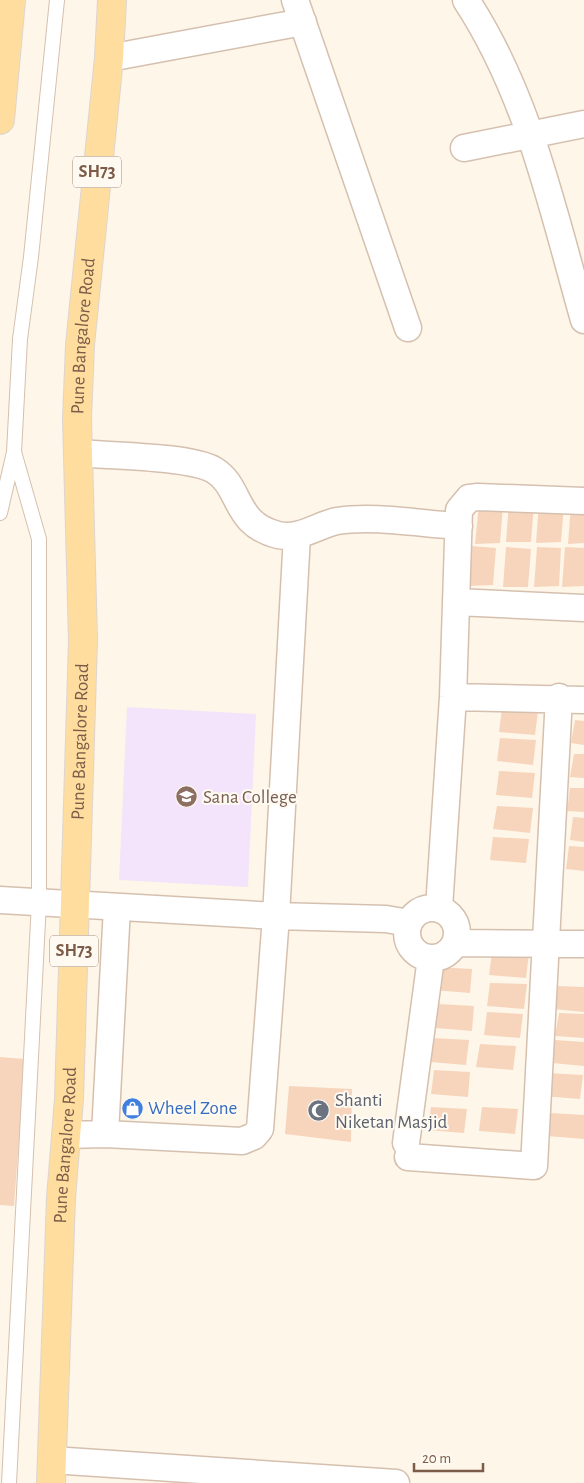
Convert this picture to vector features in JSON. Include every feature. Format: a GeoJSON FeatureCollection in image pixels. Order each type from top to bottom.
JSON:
{"type":"FeatureCollection","features":[{"type":"Feature","properties":{"kind":"main road"},"geometry":{"type":"LineString","coordinates":[[0,120],[11,0]]}},
{"type":"Feature","properties":{"kind":"main road","name":"Pune Bangalore Road"},"geometry":{"type":"LineString","coordinates":[[52,1472],[60,1198],[66,1136],[76,904],[83,640],[77,419],[80,345],[109,58],[112,0]]}},
{"type":"Feature","properties":{"kind":"street"},"geometry":{"type":"LineString","coordinates":[[466,0],[480,21],[508,78],[531,135],[584,320]]}},
{"type":"Feature","properties":{"kind":"street"},"geometry":{"type":"LineString","coordinates":[[109,58],[299,11],[408,328]]}},
{"type":"Feature","properties":{"kind":"street"},"geometry":{"type":"LineString","coordinates":[[464,148],[584,124]]}},
{"type":"Feature","properties":{"kind":"street"},"geometry":{"type":"LineString","coordinates":[[78,453],[186,461],[215,470],[226,482],[246,517],[264,530],[280,535],[297,534],[335,522],[355,519],[458,526]]}},
{"type":"Feature","properties":{"kind":"street"},"geometry":{"type":"LineString","coordinates":[[439,908],[453,697],[459,510],[469,498],[584,500]]}},
{"type":"Feature","properties":{"kind":"street"},"geometry":{"type":"LineString","coordinates":[[66,1136],[105,1134],[242,1141],[254,1136],[260,1129],[276,916],[297,534]]}},
{"type":"Feature","properties":{"kind":"street"},"geometry":{"type":"LineString","coordinates":[[457,602],[584,608]]}},
{"type":"Feature","properties":{"kind":"street"},"geometry":{"type":"LineString","coordinates":[[431,958],[407,1150],[534,1166],[545,944],[571,698],[453,697]]}},
{"type":"Feature","properties":{"kind":"street"},"geometry":{"type":"LineString","coordinates":[[0,900],[276,916],[386,919],[409,923]]}},
{"type":"Feature","properties":{"kind":"street"},"geometry":{"type":"LineString","coordinates":[[429,907],[439,908],[447,912],[455,922],[458,930],[456,943],[444,956],[431,958],[422,956],[412,949],[407,932],[409,923],[420,910],[429,907]]}},
{"type":"Feature","properties":{"kind":"street"},"geometry":{"type":"LineString","coordinates":[[105,1134],[117,908]]}},
{"type":"Feature","properties":{"kind":"street"},"geometry":{"type":"LineString","coordinates":[[456,943],[584,944]]}},
{"type":"Feature","properties":{"kind":"street"},"geometry":{"type":"LineString","coordinates":[[52,1472],[396,1483]]}},
{"type":"Feature","properties":{"kind":"lane"},"geometry":{"type":"LineString","coordinates":[[0,513],[14,452],[20,339],[31,257],[58,0]]}},
{"type":"Feature","properties":{"kind":"lane"},"geometry":{"type":"LineString","coordinates":[[9,1483],[39,902],[39,539],[14,452]]}},
{"type":"Feature","properties":{"kind":"shaded area","name":"Sana College"},"geometry":{"type":"Polygon","coordinates":[[[127,707],[256,714],[248,887],[119,880],[127,707]]]}},
{"type":"Feature","properties":{"kind":"building"},"geometry":{"type":"Polygon","coordinates":[[[509,502],[534,504],[531,542],[506,542],[509,502]]]}},
{"type":"Feature","properties":{"kind":"building"},"geometry":{"type":"Polygon","coordinates":[[[539,503],[564,505],[561,542],[536,543],[539,503]]]}},
{"type":"Feature","properties":{"kind":"building"},"geometry":{"type":"Polygon","coordinates":[[[479,504],[503,506],[500,543],[475,544],[479,504]]]}},
{"type":"Feature","properties":{"kind":"building"},"geometry":{"type":"Polygon","coordinates":[[[571,504],[584,505],[584,543],[568,544],[571,504]]]}},
{"type":"Feature","properties":{"kind":"building"},"geometry":{"type":"Polygon","coordinates":[[[471,546],[496,548],[493,585],[468,586],[471,546]]]}},
{"type":"Feature","properties":{"kind":"building"},"geometry":{"type":"Polygon","coordinates":[[[506,547],[531,549],[528,587],[503,587],[506,547]]]}},
{"type":"Feature","properties":{"kind":"building"},"geometry":{"type":"Polygon","coordinates":[[[537,547],[561,548],[559,586],[534,587],[537,547]]]}},
{"type":"Feature","properties":{"kind":"building"},"geometry":{"type":"Polygon","coordinates":[[[565,547],[584,548],[584,586],[562,587],[565,547]]]}},
{"type":"Feature","properties":{"kind":"building"},"geometry":{"type":"Polygon","coordinates":[[[502,709],[538,711],[535,735],[499,732],[502,709]]]}},
{"type":"Feature","properties":{"kind":"building"},"geometry":{"type":"Polygon","coordinates":[[[575,720],[584,721],[584,745],[571,743],[575,720]]]}},
{"type":"Feature","properties":{"kind":"building"},"geometry":{"type":"Polygon","coordinates":[[[500,738],[536,740],[533,765],[497,761],[500,738]]]}},
{"type":"Feature","properties":{"kind":"building"},"geometry":{"type":"Polygon","coordinates":[[[574,754],[584,754],[584,778],[570,777],[574,754]]]}},
{"type":"Feature","properties":{"kind":"building"},"geometry":{"type":"Polygon","coordinates":[[[499,771],[535,773],[532,798],[496,795],[499,771]]]}},
{"type":"Feature","properties":{"kind":"building"},"geometry":{"type":"Polygon","coordinates":[[[570,788],[584,788],[584,812],[567,811],[570,788]]]}},
{"type":"Feature","properties":{"kind":"building"},"geometry":{"type":"Polygon","coordinates":[[[497,806],[533,808],[530,833],[493,829],[497,806]]]}},
{"type":"Feature","properties":{"kind":"building"},"geometry":{"type":"Polygon","coordinates":[[[573,817],[584,818],[584,842],[570,840],[573,817]]]}},
{"type":"Feature","properties":{"kind":"building"},"geometry":{"type":"Polygon","coordinates":[[[493,837],[529,839],[526,863],[490,860],[493,837]]]}},
{"type":"Feature","properties":{"kind":"building"},"geometry":{"type":"Polygon","coordinates":[[[569,846],[584,847],[584,871],[566,869],[569,846]]]}},
{"type":"Feature","properties":{"kind":"building"},"geometry":{"type":"Polygon","coordinates":[[[492,952],[529,954],[526,978],[489,975],[492,952]]]}},
{"type":"Feature","properties":{"kind":"building"},"geometry":{"type":"Polygon","coordinates":[[[436,967],[472,969],[470,993],[433,990],[436,967]]]}},
{"type":"Feature","properties":{"kind":"building"},"geometry":{"type":"Polygon","coordinates":[[[490,983],[527,984],[524,1009],[487,1006],[490,983]]]}},
{"type":"Feature","properties":{"kind":"building"},"geometry":{"type":"Polygon","coordinates":[[[556,986],[584,987],[584,1012],[553,1009],[556,986]]]}},
{"type":"Feature","properties":{"kind":"building"},"geometry":{"type":"Polygon","coordinates":[[[438,1004],[474,1006],[472,1031],[435,1028],[438,1004]]]}},
{"type":"Feature","properties":{"kind":"building"},"geometry":{"type":"Polygon","coordinates":[[[487,1012],[523,1014],[520,1038],[484,1035],[487,1012]]]}},
{"type":"Feature","properties":{"kind":"building"},"geometry":{"type":"Polygon","coordinates":[[[559,1013],[584,1014],[584,1038],[555,1036],[559,1013]]]}},
{"type":"Feature","properties":{"kind":"building"},"geometry":{"type":"Polygon","coordinates":[[[433,1038],[469,1040],[466,1065],[430,1062],[433,1038]]]}},
{"type":"Feature","properties":{"kind":"building"},"geometry":{"type":"Polygon","coordinates":[[[555,1040],[584,1042],[584,1066],[552,1063],[555,1040]]]}},
{"type":"Feature","properties":{"kind":"building"},"geometry":{"type":"Polygon","coordinates":[[[480,1044],[516,1046],[513,1070],[476,1067],[480,1044]]]}},
{"type":"Feature","properties":{"kind":"building"},"geometry":{"type":"Polygon","coordinates":[[[0,1057],[25,1059],[14,1206],[0,1205],[0,1057]]]}},
{"type":"Feature","properties":{"kind":"building"},"geometry":{"type":"Polygon","coordinates":[[[434,1070],[470,1072],[468,1097],[431,1094],[434,1070]]]}},
{"type":"Feature","properties":{"kind":"building"},"geometry":{"type":"Polygon","coordinates":[[[547,1073],[583,1075],[580,1099],[543,1096],[547,1073]]]}},
{"type":"Feature","properties":{"kind":"building","name":"Shanti Niketan Masjid"},"geometry":{"type":"Polygon","coordinates":[[[289,1086],[352,1089],[351,1142],[285,1134],[289,1086]]]}},
{"type":"Feature","properties":{"kind":"building"},"geometry":{"type":"Polygon","coordinates":[[[431,1107],[467,1109],[464,1133],[428,1130],[431,1107]]]}},
{"type":"Feature","properties":{"kind":"building"},"geometry":{"type":"Polygon","coordinates":[[[482,1107],[518,1109],[515,1134],[479,1131],[482,1107]]]}},
{"type":"Feature","properties":{"kind":"building"},"geometry":{"type":"Polygon","coordinates":[[[550,1113],[584,1115],[584,1139],[547,1136],[550,1113]]]}},
{"type":"Feature","properties":{"kind":"place","name":"Sana College"},"geometry":{"type":"Point","coordinates":[187,797]}},
{"type":"Feature","properties":{"kind":"place","name":"Wheel Zone"},"geometry":{"type":"Point","coordinates":[132,1108]}},
{"type":"Feature","properties":{"kind":"place","name":"Shanti Niketan Masjid"},"geometry":{"type":"Point","coordinates":[319,1111]}}]}
